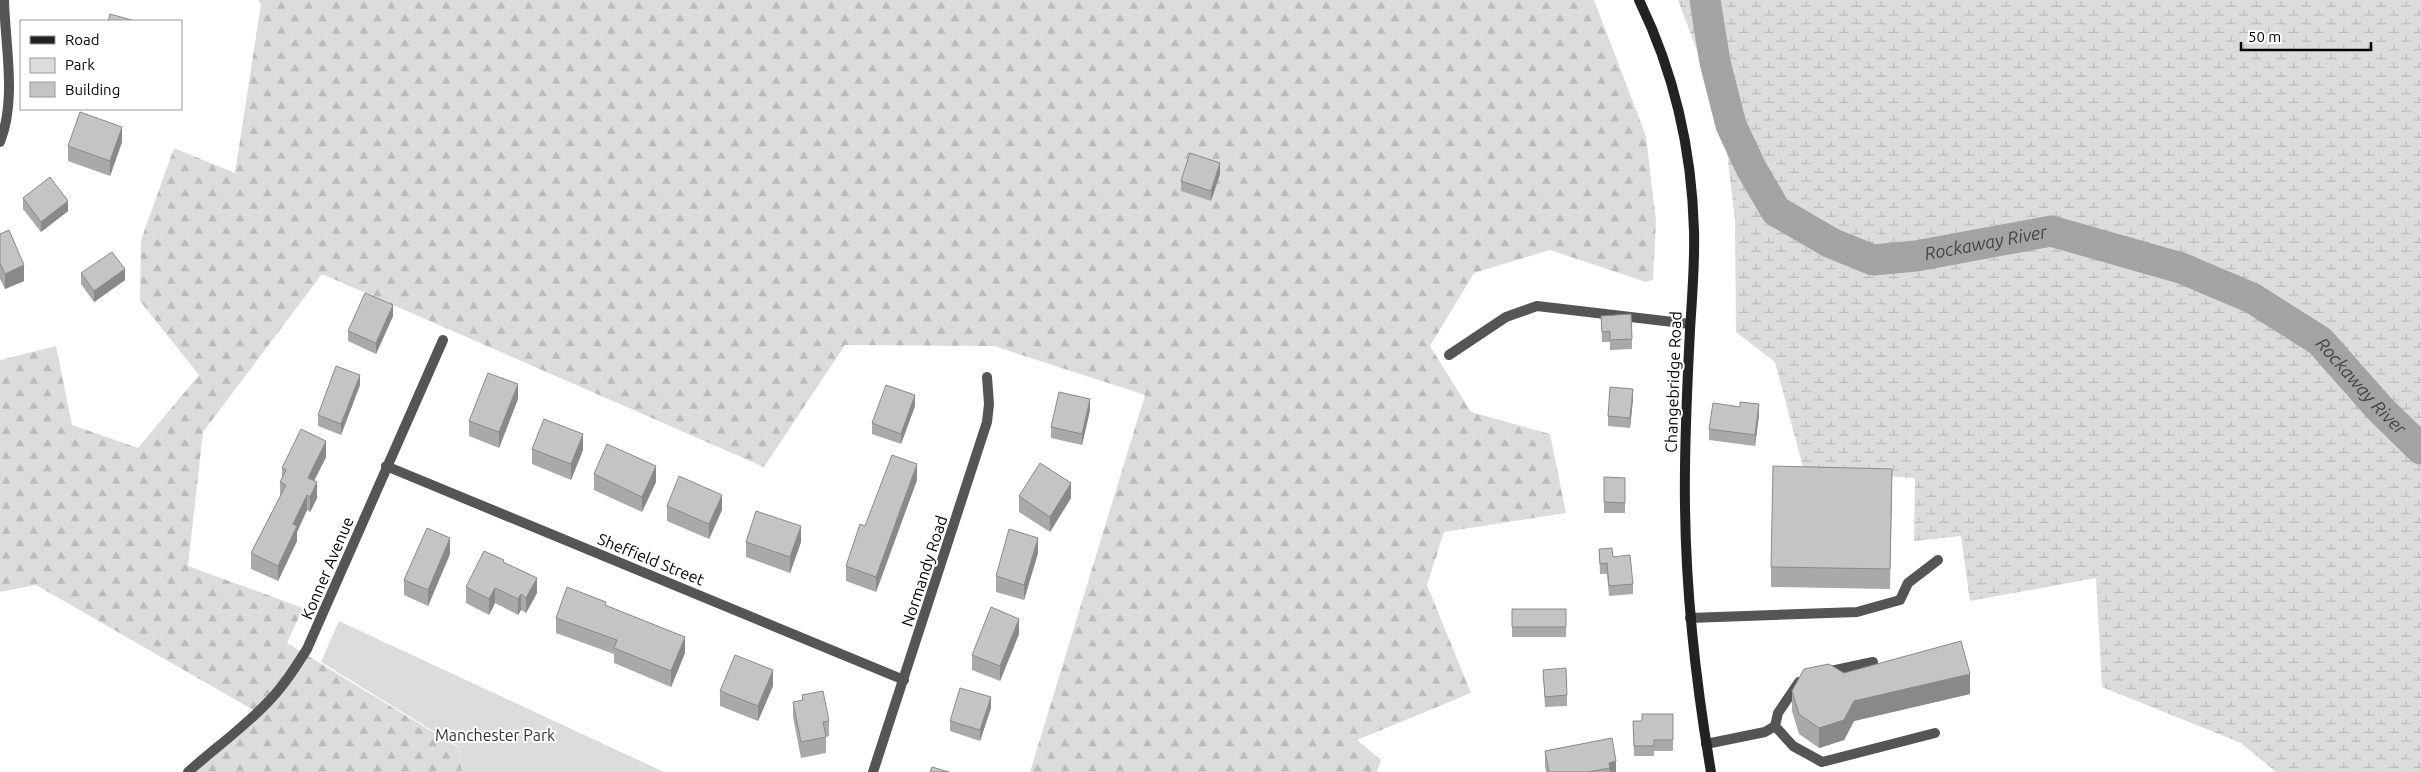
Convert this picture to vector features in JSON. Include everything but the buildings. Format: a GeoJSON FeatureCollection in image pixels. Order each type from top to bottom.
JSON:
{"type":"FeatureCollection","features":[{"type":"Feature","properties":{"kind":"main road","name":"Changebridge Road"},"geometry":{"type":"LineString","coordinates":[[1639,0],[1667,72],[1684,137],[1691,184],[1694,231],[1686,407],[1684,507],[1690,618],[1711,772]]}},
{"type":"Feature","properties":{"kind":"street"},"geometry":{"type":"LineString","coordinates":[[0,142],[6,124],[8,87],[4,0]]}},
{"type":"Feature","properties":{"kind":"street"},"geometry":{"type":"LineString","coordinates":[[1449,355],[1506,317],[1537,306],[1690,324]]}},
{"type":"Feature","properties":{"kind":"street","name":"Konner Avenue"},"geometry":{"type":"LineString","coordinates":[[188,772],[269,702],[291,674],[306,650],[443,340]]}},
{"type":"Feature","properties":{"kind":"street","name":"Normandy Road"},"geometry":{"type":"LineString","coordinates":[[873,772],[987,422],[989,404],[987,377]]}},
{"type":"Feature","properties":{"kind":"street","name":"Sheffield Street"},"geometry":{"type":"LineString","coordinates":[[386,466],[904,680]]}},
{"type":"Feature","properties":{"kind":"street"},"geometry":{"type":"LineString","coordinates":[[1690,618],[1857,612],[1900,600],[1908,583],[1938,560]]}},
{"type":"Feature","properties":{"kind":"street"},"geometry":{"type":"LineString","coordinates":[[1706,744],[1765,732],[1775,726],[1778,712],[1800,682],[1813,676],[1872,662]]}},
{"type":"Feature","properties":{"kind":"street"},"geometry":{"type":"LineString","coordinates":[[1775,726],[1793,746],[1822,762],[1935,733]]}},
{"type":"Feature","properties":{"kind":"green space"},"geometry":{"type":"Polygon","coordinates":[[[258,0],[1594,0],[1646,136],[1656,221],[1653,280],[1646,282],[1550,250],[1474,273],[1430,346],[1471,412],[1550,434],[1566,513],[1444,532],[1427,585],[1471,693],[1357,740],[1381,760],[1377,772],[1030,772],[1145,395],[994,346],[845,345],[764,467],[322,274],[203,432],[188,566],[303,608],[287,643],[459,748],[462,772],[183,772],[255,711],[36,585],[0,592],[0,360],[56,346],[72,425],[138,448],[199,375],[140,301],[141,240],[174,148],[235,173],[261,4],[258,0]]]}},
{"type":"Feature","properties":{"kind":"green space"},"geometry":{"type":"Polygon","coordinates":[[[1678,0],[2421,0],[2421,772],[2276,772],[2241,743],[2102,687],[2096,578],[1970,601],[1961,536],[1914,541],[1915,478],[1804,471],[1775,362],[1736,332],[1735,220],[1723,119],[1678,0]]]}},
{"type":"Feature","properties":{"kind":"green space","name":"Manchester Park"},"geometry":{"type":"Polygon","coordinates":[[[339,621],[664,772],[462,772],[459,747],[321,662],[339,621]]]}},
{"type":"Feature","properties":{"kind":"waterway","name":"Rockaway River"},"geometry":{"type":"LineString","coordinates":[[1705,0],[1715,62],[1731,125],[1751,168],[1776,211],[1831,243],[1873,260],[1916,256],[2051,231],[2181,268],[2252,298],[2320,341],[2380,409],[2421,449]]}}]}
